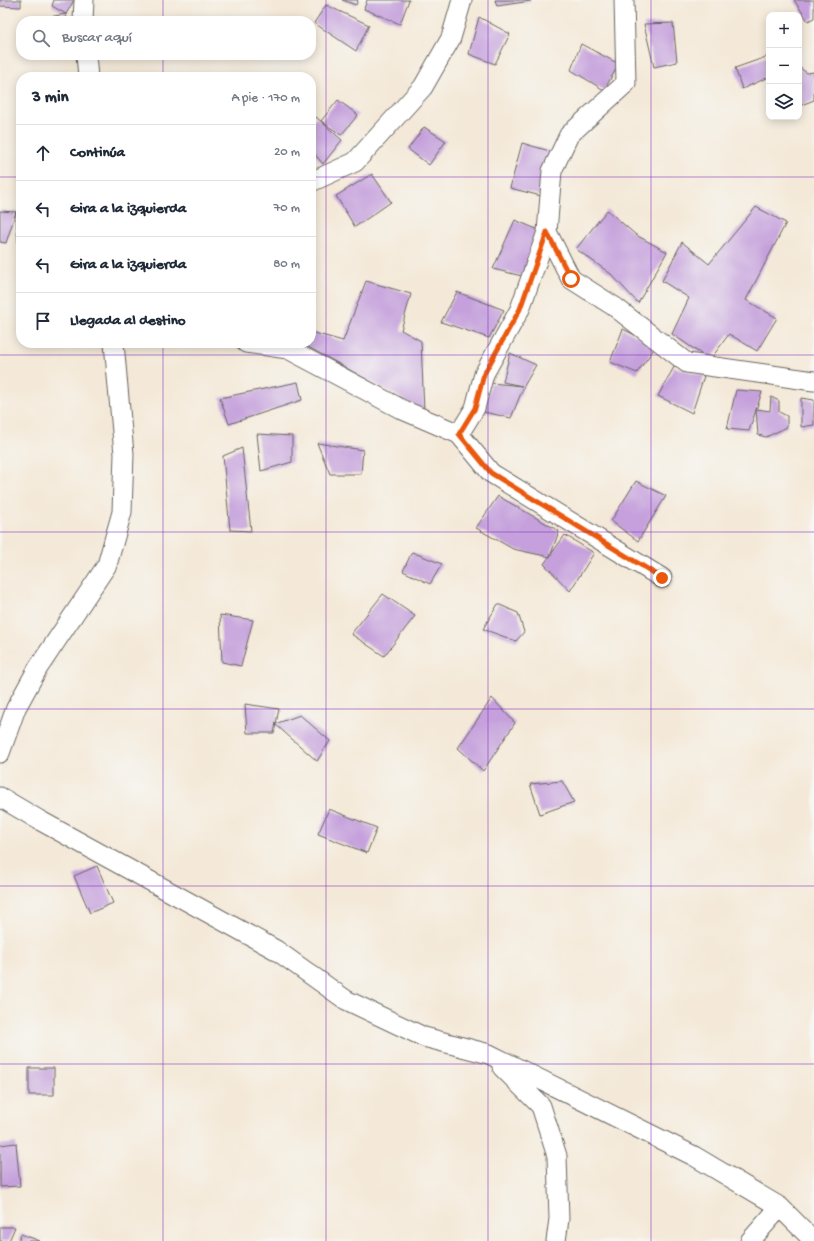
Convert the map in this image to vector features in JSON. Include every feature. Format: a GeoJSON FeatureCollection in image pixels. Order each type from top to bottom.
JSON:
{"type":"FeatureCollection","features":[{"type":"Feature","properties":{"kind":"street"},"geometry":{"type":"LineString","coordinates":[[83,16],[84,0]]}},
{"type":"Feature","properties":{"kind":"street"},"geometry":{"type":"LineString","coordinates":[[316,180],[355,162],[423,87],[451,38],[462,0]]}},
{"type":"Feature","properties":{"kind":"street"},"geometry":{"type":"LineString","coordinates":[[459,434],[475,408],[484,374],[520,309],[547,232],[552,171],[568,135],[626,83],[624,0]]}},
{"type":"Feature","properties":{"kind":"street"},"geometry":{"type":"LineString","coordinates":[[86,60],[88,72]]}},
{"type":"Feature","properties":{"kind":"street"},"geometry":{"type":"LineString","coordinates":[[547,232],[571,279],[614,307],[687,363],[814,381]]}},
{"type":"Feature","properties":{"kind":"street"},"geometry":{"type":"LineString","coordinates":[[0,753],[16,708],[38,668],[107,565],[122,512],[124,454],[114,348]]}},
{"type":"Feature","properties":{"kind":"street"},"geometry":{"type":"LineString","coordinates":[[281,348],[288,349],[403,410],[459,434],[491,473],[662,578]]}},
{"type":"Feature","properties":{"kind":"street"},"geometry":{"type":"LineString","coordinates":[[0,797],[276,950],[346,1000],[424,1037],[489,1054],[694,1156],[780,1206],[814,1241]]}},
{"type":"Feature","properties":{"kind":"street"},"geometry":{"type":"LineString","coordinates":[[489,1054],[541,1106],[557,1156],[559,1219],[556,1241]]}},
{"type":"Feature","properties":{"kind":"street"},"geometry":{"type":"LineString","coordinates":[[750,1241],[780,1206]]}},
{"type":"Feature","properties":{"kind":"building"},"geometry":{"type":"Polygon","coordinates":[[[0,0],[21,0],[21,7],[0,6],[0,0]]]}},
{"type":"Feature","properties":{"kind":"building"},"geometry":{"type":"Polygon","coordinates":[[[54,0],[74,0],[66,14],[52,6],[54,0]]]}},
{"type":"Feature","properties":{"kind":"building"},"geometry":{"type":"Polygon","coordinates":[[[342,0],[358,0],[356,5],[342,0]]]}},
{"type":"Feature","properties":{"kind":"building"},"geometry":{"type":"Polygon","coordinates":[[[367,0],[409,0],[400,24],[364,9],[367,0]]]}},
{"type":"Feature","properties":{"kind":"building"},"geometry":{"type":"Polygon","coordinates":[[[495,0],[531,0],[531,1],[497,6],[495,0]]]}},
{"type":"Feature","properties":{"kind":"building"},"geometry":{"type":"Polygon","coordinates":[[[794,0],[814,0],[814,18],[808,21],[794,0]]]}},
{"type":"Feature","properties":{"kind":"building"},"geometry":{"type":"Polygon","coordinates":[[[326,5],[369,25],[356,51],[316,24],[316,20],[326,5]]]}},
{"type":"Feature","properties":{"kind":"building"},"geometry":{"type":"Polygon","coordinates":[[[66,14],[66,16],[55,16],[66,14]]]}},
{"type":"Feature","properties":{"kind":"building"},"geometry":{"type":"Polygon","coordinates":[[[479,17],[510,34],[495,64],[469,54],[479,17]]]}},
{"type":"Feature","properties":{"kind":"building"},"geometry":{"type":"Polygon","coordinates":[[[673,23],[677,62],[654,67],[644,24],[673,23]]]}},
{"type":"Feature","properties":{"kind":"building"},"geometry":{"type":"Polygon","coordinates":[[[581,44],[619,64],[604,90],[571,70],[581,44]]]}},
{"type":"Feature","properties":{"kind":"building"},"geometry":{"type":"Polygon","coordinates":[[[766,57],[766,78],[742,89],[735,68],[766,57]]]}},
{"type":"Feature","properties":{"kind":"building"},"geometry":{"type":"Polygon","coordinates":[[[802,69],[807,73],[814,72],[814,100],[802,105],[802,69]]]}},
{"type":"Feature","properties":{"kind":"building"},"geometry":{"type":"Polygon","coordinates":[[[338,100],[358,115],[341,135],[321,121],[338,100]]]}},
{"type":"Feature","properties":{"kind":"building"},"geometry":{"type":"Polygon","coordinates":[[[316,117],[342,140],[323,164],[316,156],[316,117]]]}},
{"type":"Feature","properties":{"kind":"building"},"geometry":{"type":"Polygon","coordinates":[[[424,127],[446,141],[429,165],[408,149],[424,127]]]}},
{"type":"Feature","properties":{"kind":"building"},"geometry":{"type":"Polygon","coordinates":[[[522,143],[553,152],[541,196],[510,188],[522,143]]]}},
{"type":"Feature","properties":{"kind":"building"},"geometry":{"type":"Polygon","coordinates":[[[372,174],[391,202],[355,227],[336,196],[372,174]]]}},
{"type":"Feature","properties":{"kind":"building"},"geometry":{"type":"Polygon","coordinates":[[[756,207],[786,223],[746,300],[777,318],[757,351],[729,334],[710,360],[672,334],[689,298],[662,281],[682,242],[709,264],[756,207]]]}},
{"type":"Feature","properties":{"kind":"building"},"geometry":{"type":"Polygon","coordinates":[[[607,210],[636,235],[667,252],[638,303],[611,274],[576,249],[607,210]]]}},
{"type":"Feature","properties":{"kind":"building"},"geometry":{"type":"Polygon","coordinates":[[[0,211],[16,212],[6,243],[0,242],[0,211]]]}},
{"type":"Feature","properties":{"kind":"building"},"geometry":{"type":"Polygon","coordinates":[[[515,220],[546,233],[530,278],[493,269],[515,220]]]}},
{"type":"Feature","properties":{"kind":"building"},"geometry":{"type":"Polygon","coordinates":[[[366,281],[411,294],[401,330],[421,341],[424,411],[310,348],[316,348],[316,333],[343,341],[366,281]]]}},
{"type":"Feature","properties":{"kind":"building"},"geometry":{"type":"Polygon","coordinates":[[[457,292],[504,310],[489,338],[441,322],[457,292]]]}},
{"type":"Feature","properties":{"kind":"building"},"geometry":{"type":"Polygon","coordinates":[[[623,329],[656,346],[637,373],[610,362],[623,329]]]}},
{"type":"Feature","properties":{"kind":"building"},"geometry":{"type":"Polygon","coordinates":[[[510,353],[536,365],[524,386],[511,418],[484,412],[491,383],[522,386],[503,382],[510,353]]]}},
{"type":"Feature","properties":{"kind":"building"},"geometry":{"type":"Polygon","coordinates":[[[674,367],[704,376],[692,413],[658,396],[674,367]]]}},
{"type":"Feature","properties":{"kind":"building"},"geometry":{"type":"Polygon","coordinates":[[[298,382],[302,400],[229,424],[220,398],[298,382]]]}},
{"type":"Feature","properties":{"kind":"building"},"geometry":{"type":"Polygon","coordinates":[[[736,390],[762,392],[749,431],[727,429],[736,390]]]}},
{"type":"Feature","properties":{"kind":"building"},"geometry":{"type":"Polygon","coordinates":[[[771,397],[779,401],[779,412],[787,416],[787,427],[766,437],[758,435],[756,409],[770,411],[771,397]]]}},
{"type":"Feature","properties":{"kind":"building"},"geometry":{"type":"Polygon","coordinates":[[[801,398],[814,400],[814,425],[801,427],[801,398]]]}},
{"type":"Feature","properties":{"kind":"building"},"geometry":{"type":"Polygon","coordinates":[[[257,434],[292,436],[292,462],[261,471],[257,434]]]}},
{"type":"Feature","properties":{"kind":"building"},"geometry":{"type":"Polygon","coordinates":[[[317,443],[363,450],[361,474],[330,474],[317,443]]]}},
{"type":"Feature","properties":{"kind":"building"},"geometry":{"type":"Polygon","coordinates":[[[242,448],[251,531],[230,530],[223,456],[242,448]]]}},
{"type":"Feature","properties":{"kind":"building"},"geometry":{"type":"Polygon","coordinates":[[[636,481],[666,496],[638,541],[611,521],[636,481]]]}},
{"type":"Feature","properties":{"kind":"building"},"geometry":{"type":"Polygon","coordinates":[[[498,496],[559,531],[550,557],[513,549],[476,528],[498,496]]]}},
{"type":"Feature","properties":{"kind":"building"},"geometry":{"type":"Polygon","coordinates":[[[565,535],[594,553],[570,591],[544,564],[565,535]]]}},
{"type":"Feature","properties":{"kind":"building"},"geometry":{"type":"Polygon","coordinates":[[[412,552],[442,564],[430,584],[403,571],[412,552]]]}},
{"type":"Feature","properties":{"kind":"building"},"geometry":{"type":"Polygon","coordinates":[[[383,594],[415,616],[384,656],[351,634],[383,594]]]}},
{"type":"Feature","properties":{"kind":"building"},"geometry":{"type":"Polygon","coordinates":[[[498,604],[518,613],[524,632],[516,641],[483,629],[498,604]]]}},
{"type":"Feature","properties":{"kind":"building"},"geometry":{"type":"Polygon","coordinates":[[[220,615],[253,620],[241,666],[222,662],[220,615]]]}},
{"type":"Feature","properties":{"kind":"building"},"geometry":{"type":"Polygon","coordinates":[[[492,698],[515,723],[483,771],[458,748],[492,698]]]}},
{"type":"Feature","properties":{"kind":"building"},"geometry":{"type":"Polygon","coordinates":[[[245,704],[279,709],[274,733],[247,733],[245,704]]]}},
{"type":"Feature","properties":{"kind":"building"},"geometry":{"type":"Polygon","coordinates":[[[300,715],[330,741],[317,761],[275,724],[300,715]]]}},
{"type":"Feature","properties":{"kind":"building"},"geometry":{"type":"Polygon","coordinates":[[[562,781],[574,802],[540,814],[530,784],[562,781]]]}},
{"type":"Feature","properties":{"kind":"building"},"geometry":{"type":"Polygon","coordinates":[[[329,809],[377,828],[367,853],[318,834],[329,809]]]}},
{"type":"Feature","properties":{"kind":"building"},"geometry":{"type":"Polygon","coordinates":[[[97,866],[113,903],[90,913],[74,876],[97,866]]]}},
{"type":"Feature","properties":{"kind":"building"},"geometry":{"type":"Polygon","coordinates":[[[29,1068],[54,1068],[54,1095],[29,1095],[29,1068]]]}},
{"type":"Feature","properties":{"kind":"building"},"geometry":{"type":"Polygon","coordinates":[[[16,1143],[20,1186],[0,1187],[0,1145],[16,1143]]]}},
{"type":"Feature","properties":{"kind":"building"},"geometry":{"type":"Polygon","coordinates":[[[0,1227],[15,1227],[9,1241],[0,1241],[0,1227]]]}},
{"type":"Feature","properties":{"kind":"building"},"geometry":{"type":"Polygon","coordinates":[[[21,1234],[40,1241],[18,1241],[21,1234]]]}},
{"type":"Feature","properties":{"kind":"route"},"geometry":{"type":"LineString","coordinates":[[571,279],[547,232],[520,309],[484,374],[475,408],[459,434],[491,473],[662,578]]}}]}
